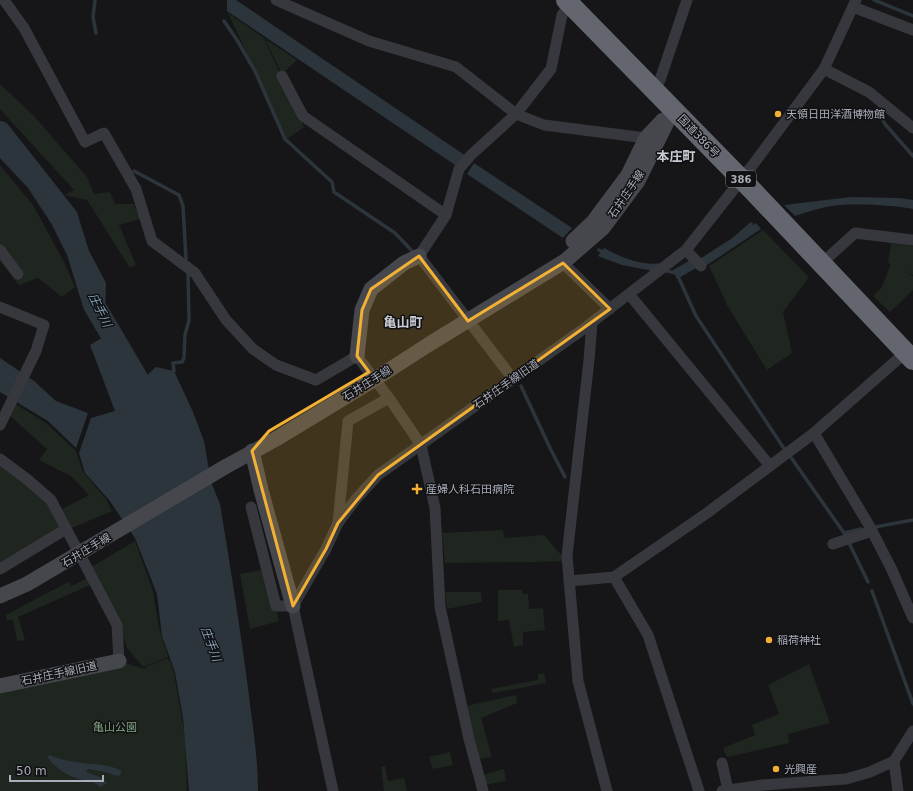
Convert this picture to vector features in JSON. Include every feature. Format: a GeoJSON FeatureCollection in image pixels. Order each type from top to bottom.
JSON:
{"type":"FeatureCollection","features":[{"type":"Feature","properties":{"kind":"highway","name":"国道386号"},"geometry":{"type":"LineString","coordinates":[[568,2],[911,355]]}},
{"type":"Feature","properties":{"kind":"main road","name":"石井庄手線"},"geometry":{"type":"LineString","coordinates":[[466,318],[559,254],[593,222],[628,175],[646,138],[673,110]]}},
{"type":"Feature","properties":{"kind":"main road","name":"石井庄手線"},"geometry":{"type":"LineString","coordinates":[[0,596],[27,584],[252,451],[269,431],[372,375],[466,318],[563,263],[603,228],[638,180],[673,110]]}},
{"type":"Feature","properties":{"kind":"main road"},"geometry":{"type":"LineString","coordinates":[[357,356],[362,310],[371,289],[404,263],[419,256]]}},
{"type":"Feature","properties":{"kind":"main road"},"geometry":{"type":"LineString","coordinates":[[252,451],[261,490],[293,606]]}},
{"type":"Feature","properties":{"kind":"main road","name":"石井庄手線旧道"},"geometry":{"type":"LineString","coordinates":[[0,686],[119,661]]}},
{"type":"Feature","properties":{"kind":"street"},"geometry":{"type":"LineString","coordinates":[[4,0],[24,28],[85,142],[104,134],[136,189],[152,241],[195,273],[226,320],[254,350],[276,365],[316,380],[357,356],[421,445],[435,508],[440,607],[469,739],[484,791]]}},
{"type":"Feature","properties":{"kind":"street"},"geometry":{"type":"LineString","coordinates":[[276,0],[369,42],[456,67],[516,114],[544,125],[646,138]]}},
{"type":"Feature","properties":{"kind":"street"},"geometry":{"type":"LineString","coordinates":[[654,90],[660,80],[687,0]]}},
{"type":"Feature","properties":{"kind":"street"},"geometry":{"type":"LineString","coordinates":[[513,379],[419,256],[446,214],[459,169],[471,155],[516,114],[551,69],[562,15],[568,2]]}},
{"type":"Feature","properties":{"kind":"street"},"geometry":{"type":"LineString","coordinates":[[855,3],[913,30]]}},
{"type":"Feature","properties":{"kind":"street","name":"石井庄手線旧道"},"geometry":{"type":"LineString","coordinates":[[293,606],[326,550],[338,523],[356,499],[378,475],[592,323],[674,259],[689,253],[741,180],[824,69],[855,3]]}},
{"type":"Feature","properties":{"kind":"street"},"geometry":{"type":"LineString","coordinates":[[824,69],[869,92],[913,128]]}},
{"type":"Feature","properties":{"kind":"street"},"geometry":{"type":"LineString","coordinates":[[282,76],[303,116],[446,214]]}},
{"type":"Feature","properties":{"kind":"street"},"geometry":{"type":"LineString","coordinates":[[822,263],[855,233],[913,240]]}},
{"type":"Feature","properties":{"kind":"street"},"geometry":{"type":"LineString","coordinates":[[0,250],[18,274]]}},
{"type":"Feature","properties":{"kind":"street"},"geometry":{"type":"LineString","coordinates":[[689,253],[701,266]]}},
{"type":"Feature","properties":{"kind":"street"},"geometry":{"type":"LineString","coordinates":[[563,263],[610,309]]}},
{"type":"Feature","properties":{"kind":"street"},"geometry":{"type":"LineString","coordinates":[[629,294],[770,466]]}},
{"type":"Feature","properties":{"kind":"street"},"geometry":{"type":"LineString","coordinates":[[0,307],[44,325],[36,351],[9,404],[0,426]]}},
{"type":"Feature","properties":{"kind":"street"},"geometry":{"type":"LineString","coordinates":[[592,323],[589,368],[567,556],[578,681],[607,791]]}},
{"type":"Feature","properties":{"kind":"street"},"geometry":{"type":"LineString","coordinates":[[569,581],[614,577],[707,513],[770,466],[814,433],[897,360],[911,355]]}},
{"type":"Feature","properties":{"kind":"street"},"geometry":{"type":"LineString","coordinates":[[338,523],[348,421],[388,398]]}},
{"type":"Feature","properties":{"kind":"street"},"geometry":{"type":"LineString","coordinates":[[814,433],[872,531],[892,570],[913,618]]}},
{"type":"Feature","properties":{"kind":"street"},"geometry":{"type":"LineString","coordinates":[[0,459],[51,500],[117,625],[119,661]]}},
{"type":"Feature","properties":{"kind":"street"},"geometry":{"type":"LineString","coordinates":[[251,507],[276,606],[293,606],[334,791]]}},
{"type":"Feature","properties":{"kind":"street"},"geometry":{"type":"LineString","coordinates":[[0,569],[66,529]]}},
{"type":"Feature","properties":{"kind":"street"},"geometry":{"type":"LineString","coordinates":[[843,541],[872,531]]}},
{"type":"Feature","properties":{"kind":"street"},"geometry":{"type":"LineString","coordinates":[[614,577],[648,635],[699,791]]}},
{"type":"Feature","properties":{"kind":"street"},"geometry":{"type":"LineString","coordinates":[[722,763],[725,790],[763,785],[846,778],[870,772],[894,761],[913,731]]}},
{"type":"Feature","properties":{"kind":"street"},"geometry":{"type":"LineString","coordinates":[[894,761],[898,791]]}},
{"type":"Feature","properties":{"kind":"highlighted area"},"geometry":{"type":"Polygon","coordinates":[[[419,256],[468,321],[563,263],[610,309],[378,475],[338,523],[326,549],[293,606],[252,451],[269,431],[369,372],[357,356],[362,310],[371,289],[419,256]]]}},
{"type":"Feature","properties":{"kind":"green space"},"geometry":{"type":"Polygon","coordinates":[[[228,13],[264,38],[304,127],[287,139],[228,13]]]}},
{"type":"Feature","properties":{"kind":"green space"},"geometry":{"type":"Polygon","coordinates":[[[265,39],[297,60],[282,74],[265,39]]]}},
{"type":"Feature","properties":{"kind":"green space"},"geometry":{"type":"Polygon","coordinates":[[[0,84],[34,116],[87,177],[94,194],[110,192],[115,204],[134,204],[140,219],[119,225],[136,265],[130,268],[87,200],[64,195],[74,190],[0,109],[0,84]]]}},
{"type":"Feature","properties":{"kind":"green space"},"geometry":{"type":"Polygon","coordinates":[[[0,165],[33,205],[64,262],[75,287],[62,297],[38,278],[19,285],[0,261],[0,165]]]}},
{"type":"Feature","properties":{"kind":"green space"},"geometry":{"type":"Polygon","coordinates":[[[763,230],[809,277],[783,312],[792,353],[767,370],[727,305],[709,266],[763,230]]]}},
{"type":"Feature","properties":{"kind":"green space"},"geometry":{"type":"Polygon","coordinates":[[[891,243],[913,246],[913,275],[903,271],[913,276],[913,290],[890,312],[873,296],[882,287],[891,264],[888,263],[891,243]]]}},
{"type":"Feature","properties":{"kind":"green space"},"geometry":{"type":"Polygon","coordinates":[[[14,403],[47,424],[76,451],[83,472],[106,499],[112,511],[72,528],[62,509],[89,495],[71,476],[39,460],[47,449],[9,415],[14,403]]]}},
{"type":"Feature","properties":{"kind":"green space"},"geometry":{"type":"Polygon","coordinates":[[[0,465],[47,501],[61,529],[0,566],[0,465]]]}},
{"type":"Feature","properties":{"kind":"green space"},"geometry":{"type":"Polygon","coordinates":[[[503,530],[504,538],[544,535],[562,556],[562,561],[445,563],[442,533],[503,530]]]}},
{"type":"Feature","properties":{"kind":"green space"},"geometry":{"type":"Polygon","coordinates":[[[135,541],[153,591],[159,628],[168,657],[143,667],[127,648],[119,622],[91,567],[135,541]]]}},
{"type":"Feature","properties":{"kind":"green space"},"geometry":{"type":"Polygon","coordinates":[[[266,569],[279,621],[250,629],[240,574],[266,569]]]}},
{"type":"Feature","properties":{"kind":"green space"},"geometry":{"type":"Polygon","coordinates":[[[87,578],[90,585],[18,617],[25,640],[17,641],[13,620],[7,620],[6,615],[68,582],[72,586],[87,578]]]}},
{"type":"Feature","properties":{"kind":"green space"},"geometry":{"type":"Polygon","coordinates":[[[498,590],[522,590],[523,594],[528,594],[529,609],[543,608],[545,630],[523,632],[523,645],[514,647],[509,620],[498,621],[498,590]]]}},
{"type":"Feature","properties":{"kind":"green space"},"geometry":{"type":"Polygon","coordinates":[[[445,592],[481,592],[482,602],[447,609],[445,592]]]}},
{"type":"Feature","properties":{"kind":"green space","name":"亀山公園"},"geometry":{"type":"Polygon","coordinates":[[[168,658],[174,673],[185,737],[187,791],[0,791],[0,686],[119,661],[145,669],[145,667],[168,658]]]}},
{"type":"Feature","properties":{"kind":"green space"},"geometry":{"type":"Polygon","coordinates":[[[809,664],[830,723],[788,734],[789,743],[727,757],[723,748],[755,735],[752,725],[779,714],[768,685],[809,664]]]}},
{"type":"Feature","properties":{"kind":"green space"},"geometry":{"type":"Polygon","coordinates":[[[544,673],[546,683],[493,693],[491,689],[538,680],[538,674],[544,673]]]}},
{"type":"Feature","properties":{"kind":"green space"},"geometry":{"type":"Polygon","coordinates":[[[516,695],[517,703],[481,718],[492,757],[480,759],[466,706],[516,695]]]}},
{"type":"Feature","properties":{"kind":"green space"},"geometry":{"type":"Polygon","coordinates":[[[450,752],[453,765],[433,769],[429,757],[450,752]]]}},
{"type":"Feature","properties":{"kind":"green space"},"geometry":{"type":"Polygon","coordinates":[[[385,766],[388,781],[404,778],[407,791],[384,791],[381,767],[385,766]]]}},
{"type":"Feature","properties":{"kind":"green space"},"geometry":{"type":"Polygon","coordinates":[[[504,769],[506,781],[485,785],[482,775],[504,769]]]}},
{"type":"Feature","properties":{"kind":"water"},"geometry":{"type":"Polygon","coordinates":[[[227,0],[236,0],[466,156],[458,167],[227,11],[227,0]]]}},
{"type":"Feature","properties":{"kind":"water"},"geometry":{"type":"Polygon","coordinates":[[[0,141],[86,245],[106,283],[105,313],[87,300],[91,279],[67,255],[51,223],[28,188],[0,158],[0,141]]]}},
{"type":"Feature","properties":{"kind":"water"},"geometry":{"type":"Polygon","coordinates":[[[474,163],[572,228],[563,238],[467,174],[474,163]]]}},
{"type":"Feature","properties":{"kind":"water"},"geometry":{"type":"Polygon","coordinates":[[[851,197],[899,198],[913,200],[913,209],[895,206],[840,205],[822,208],[795,216],[784,205],[851,197]]]}},
{"type":"Feature","properties":{"kind":"water"},"geometry":{"type":"Polygon","coordinates":[[[756,223],[761,229],[704,267],[698,260],[756,223]]]}},
{"type":"Feature","properties":{"kind":"water"},"geometry":{"type":"Polygon","coordinates":[[[604,248],[632,260],[655,264],[662,263],[653,271],[622,265],[598,256],[604,248]]]}},
{"type":"Feature","properties":{"kind":"water"},"geometry":{"type":"Polygon","coordinates":[[[689,261],[696,268],[677,279],[673,270],[689,261]]]}},
{"type":"Feature","properties":{"kind":"water"},"geometry":{"type":"Polygon","coordinates":[[[107,335],[113,351],[132,379],[146,376],[156,367],[174,371],[193,412],[204,441],[211,482],[220,504],[235,596],[254,739],[258,791],[189,791],[183,718],[175,672],[162,636],[157,594],[135,538],[109,500],[85,473],[79,453],[91,418],[115,411],[90,345],[107,335]]]}},
{"type":"Feature","properties":{"kind":"water"},"geometry":{"type":"Polygon","coordinates":[[[0,358],[34,381],[56,401],[88,413],[76,448],[48,421],[0,392],[0,358]]]}},
{"type":"Feature","properties":{"kind":"water"},"geometry":{"type":"Polygon","coordinates":[[[50,755],[71,761],[112,767],[121,771],[121,774],[118,776],[88,769],[86,772],[100,777],[107,783],[100,787],[93,782],[70,776],[62,771],[47,757],[50,755]]]}},
{"type":"Feature","properties":{"kind":"waterway"},"geometry":{"type":"LineString","coordinates":[[95,0],[93,17],[96,33]]}},
{"type":"Feature","properties":{"kind":"waterway"},"geometry":{"type":"LineString","coordinates":[[874,0],[913,16]]}},
{"type":"Feature","properties":{"kind":"waterway"},"geometry":{"type":"LineString","coordinates":[[224,21],[255,71],[285,139],[332,182],[334,192],[395,233],[414,253]]}},
{"type":"Feature","properties":{"kind":"waterway"},"geometry":{"type":"LineString","coordinates":[[877,109],[885,124],[913,156]]}},
{"type":"Feature","properties":{"kind":"waterway","name":"庄手川"},"geometry":{"type":"LineString","coordinates":[[0,132],[67,217],[94,305],[147,395],[149,405]]}},
{"type":"Feature","properties":{"kind":"waterway"},"geometry":{"type":"LineString","coordinates":[[134,171],[179,195],[183,206],[186,259]]}},
{"type":"Feature","properties":{"kind":"waterway"},"geometry":{"type":"LineString","coordinates":[[735,238],[751,224]]}},
{"type":"Feature","properties":{"kind":"waterway"},"geometry":{"type":"LineString","coordinates":[[599,250],[606,253]]}},
{"type":"Feature","properties":{"kind":"waterway"},"geometry":{"type":"LineString","coordinates":[[663,270],[676,273],[678,272]]}},
{"type":"Feature","properties":{"kind":"waterway"},"geometry":{"type":"LineString","coordinates":[[174,371],[173,363],[182,362],[184,358],[185,335],[189,320],[188,274]]}},
{"type":"Feature","properties":{"kind":"waterway"},"geometry":{"type":"LineString","coordinates":[[677,274],[696,316],[785,450]]}},
{"type":"Feature","properties":{"kind":"waterway"},"geometry":{"type":"LineString","coordinates":[[521,386],[565,477]]}},
{"type":"Feature","properties":{"kind":"waterway"},"geometry":{"type":"LineString","coordinates":[[790,456],[844,533],[861,529]]}},
{"type":"Feature","properties":{"kind":"waterway"},"geometry":{"type":"LineString","coordinates":[[875,527],[913,520]]}},
{"type":"Feature","properties":{"kind":"waterway"},"geometry":{"type":"LineString","coordinates":[[848,541],[868,582]]}},
{"type":"Feature","properties":{"kind":"waterway"},"geometry":{"type":"LineString","coordinates":[[872,591],[913,704]]}},
{"type":"Feature","properties":{"kind":"place","name":"天領日田洋酒博物館"},"geometry":{"type":"Point","coordinates":[778,114]}},
{"type":"Feature","properties":{"kind":"place","name":"産婦人科石田病院"},"geometry":{"type":"Point","coordinates":[417,489]}},
{"type":"Feature","properties":{"kind":"place","name":"稲荷神社"},"geometry":{"type":"Point","coordinates":[769,640]}},
{"type":"Feature","properties":{"kind":"place","name":"光興産"},"geometry":{"type":"Point","coordinates":[776,769]}},
{"type":"Feature","properties":{"kind":"district","name":"本庄町"},"geometry":{"type":"Point","coordinates":[676,156]}},
{"type":"Feature","properties":{"kind":"district","name":"亀山町"},"geometry":{"type":"Point","coordinates":[403,322]}}]}
